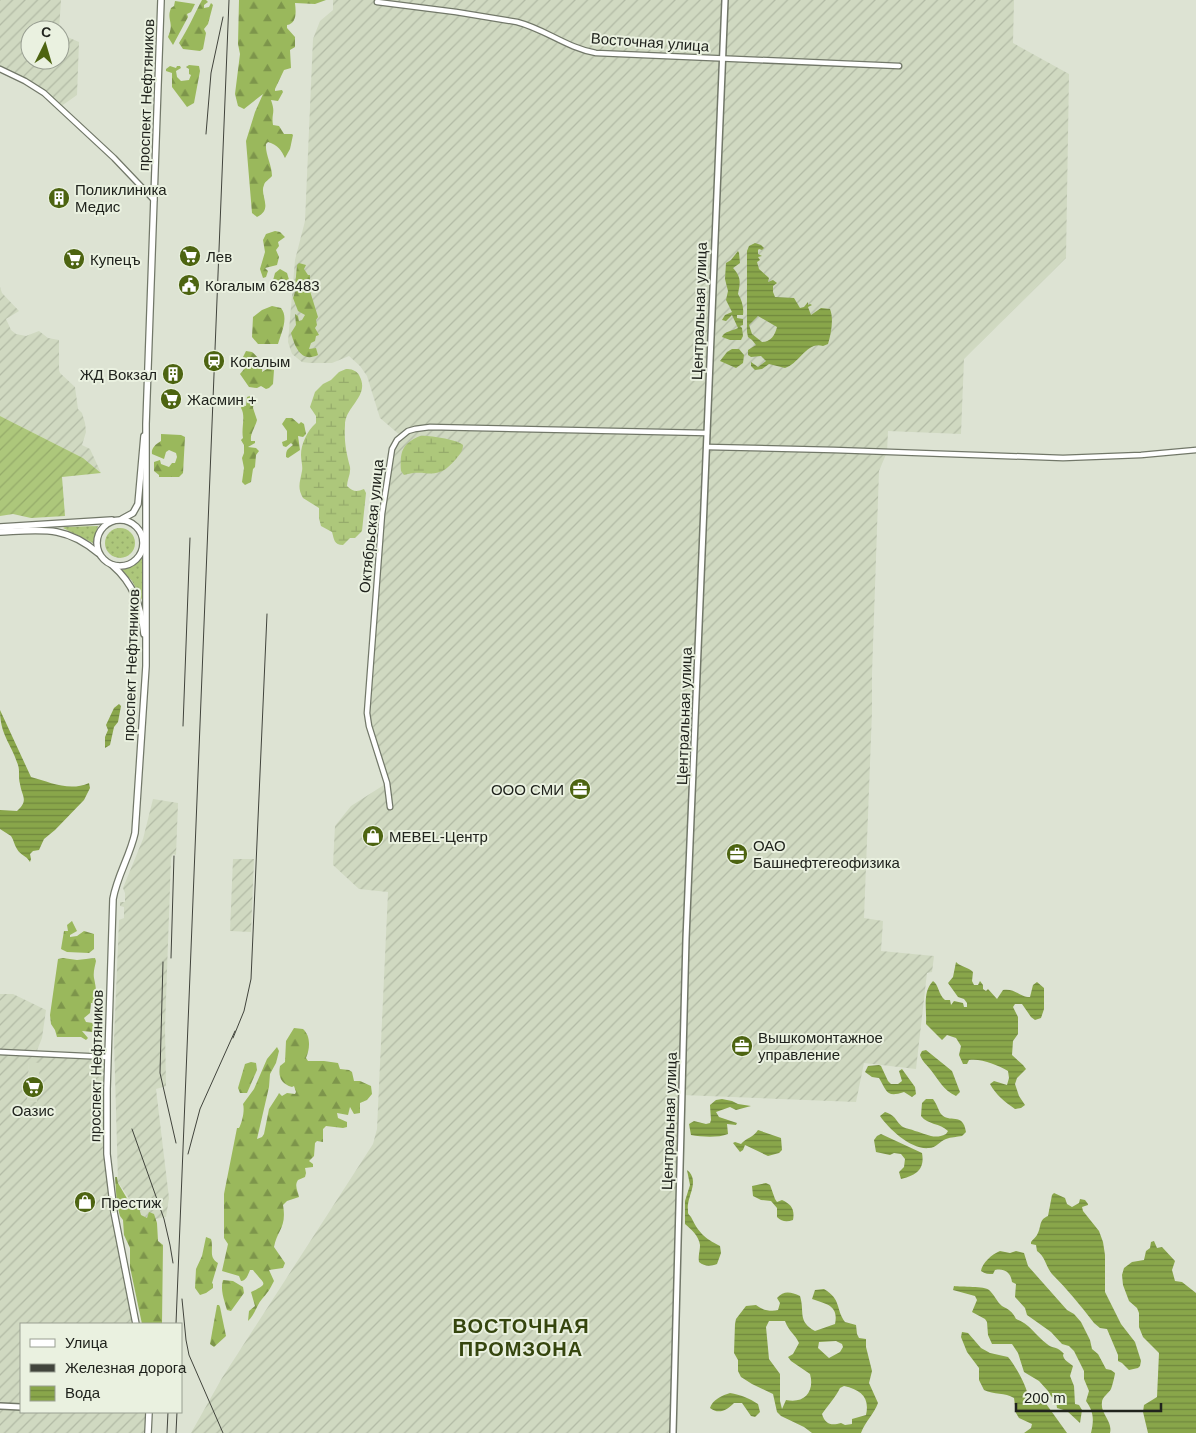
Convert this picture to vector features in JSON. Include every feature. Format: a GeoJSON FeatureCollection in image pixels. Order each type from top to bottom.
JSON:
{"type":"FeatureCollection","features":[{"type":"Feature","properties":{"kind":"main road","name":"проспект Нефтяников"},"geometry":{"type":"LineString","coordinates":[[136,1323],[110,1182],[106,1128],[107,1057],[113,899],[117,882],[130,851],[135,833],[146,666],[146,424],[161,0]]}},
{"type":"Feature","properties":{"kind":"main road"},"geometry":{"type":"LineString","coordinates":[[100,555],[97,543],[100,532],[106,525],[133,513],[138,504],[142,448],[146,424]]}},
{"type":"Feature","properties":{"kind":"main road"},"geometry":{"type":"LineString","coordinates":[[0,527],[128,521],[136,526],[141,533],[146,562]]}},
{"type":"Feature","properties":{"kind":"main road"},"geometry":{"type":"LineString","coordinates":[[109,563],[120,566],[132,563],[140,554],[146,523]]}},
{"type":"Feature","properties":{"kind":"main road"},"geometry":{"type":"LineString","coordinates":[[0,532],[38,530],[62,532],[78,538],[109,563],[127,581],[138,600],[142,616],[146,666]]}},
{"type":"Feature","properties":{"kind":"main road"},"geometry":{"type":"LineString","coordinates":[[148,1433],[149,1413]]}},
{"type":"Feature","properties":{"kind":"street","name":"Центральная улица"},"geometry":{"type":"LineString","coordinates":[[673,1433],[686,939],[725,0]]}},
{"type":"Feature","properties":{"kind":"street","name":"Восточная улица"},"geometry":{"type":"LineString","coordinates":[[377,2],[517,22],[535,28],[575,47],[596,53],[898,66]]}},
{"type":"Feature","properties":{"kind":"street"},"geometry":{"type":"LineString","coordinates":[[0,69],[44,93],[82,127],[155,201]]}},
{"type":"Feature","properties":{"kind":"street"},"geometry":{"type":"LineString","coordinates":[[142,186],[151,186],[155,181]]}},
{"type":"Feature","properties":{"kind":"street","name":"Октябрьская улица"},"geometry":{"type":"LineString","coordinates":[[390,807],[387,783],[369,726],[367,713],[382,514],[390,457],[397,440],[414,429],[430,427],[707,433]]}},
{"type":"Feature","properties":{"kind":"street"},"geometry":{"type":"LineString","coordinates":[[706,447],[1063,458],[1141,455],[1196,450]]}},
{"type":"Feature","properties":{"kind":"street"},"geometry":{"type":"LineString","coordinates":[[0,1052],[107,1057]]}},
{"type":"Feature","properties":{"kind":"street"},"geometry":{"type":"LineString","coordinates":[[0,1406],[20,1407]]}},
{"type":"Feature","properties":{"kind":"shaded area"},"geometry":{"type":"Polygon","coordinates":[[[0,0],[61,0],[60,20],[20,20],[20,70],[70,70],[70,38],[79,42],[77,95],[60,107],[44,93],[0,69],[0,0]]]}},
{"type":"Feature","properties":{"kind":"shaded area","name":"ВОСТОЧНАЯ ПРОМЗОНА"},"geometry":{"type":"Polygon","coordinates":[[[333,0],[1014,0],[1013,43],[1069,74],[1066,258],[964,359],[961,434],[888,431],[887,452],[879,471],[864,918],[883,921],[881,951],[934,956],[932,972],[927,973],[916,1069],[864,1063],[856,1102],[682,1095],[673,1433],[191,1433],[222,1378],[373,1144],[377,1129],[388,892],[359,889],[333,865],[335,826],[351,806],[387,783],[368,721],[382,514],[391,457],[401,436],[380,418],[367,376],[349,356],[332,363],[302,362],[292,354],[288,342],[295,260],[305,221],[313,39],[320,21],[333,10],[333,0]]]}},
{"type":"Feature","properties":{"kind":"shaded area"},"geometry":{"type":"Polygon","coordinates":[[[0,287],[2,293],[19,311],[6,319],[11,330],[16,334],[26,336],[39,331],[48,338],[59,340],[59,370],[75,387],[78,409],[82,413],[85,423],[86,432],[82,445],[90,449],[101,473],[83,458],[0,416],[0,287]]]}},
{"type":"Feature","properties":{"kind":"shaded area"},"geometry":{"type":"Polygon","coordinates":[[[153,799],[178,803],[176,855],[173,854],[171,858],[165,1028],[166,1086],[156,1089],[169,1198],[166,1217],[144,1221],[118,1182],[114,1040],[119,920],[124,918],[124,907],[120,906],[120,902],[125,902],[123,888],[143,839],[153,799]]]}},
{"type":"Feature","properties":{"kind":"shaded area"},"geometry":{"type":"Polygon","coordinates":[[[233,859],[254,859],[251,932],[230,931],[233,859]]]}},
{"type":"Feature","properties":{"kind":"shaded area"},"geometry":{"type":"Polygon","coordinates":[[[0,994],[13,994],[46,1010],[42,1038],[36,1053],[107,1057],[108,1166],[136,1323],[20,1323],[20,1413],[149,1413],[148,1433],[0,1433],[0,994]],[[29,1062],[27,1101],[37,1102],[40,1063],[29,1062]]]}},
{"type":"Feature","properties":{"kind":"shaded area"},"geometry":{"type":"Polygon","coordinates":[[[29,1062],[41,1062],[37,1102],[27,1101],[29,1062]]]}},
{"type":"Feature","properties":{"kind":"green space"},"geometry":{"type":"Polygon","coordinates":[[[202,0],[208,2],[204,5],[204,8],[209,7],[211,3],[213,5],[208,24],[204,29],[206,33],[203,49],[200,51],[183,49],[179,43],[202,0]]]}},
{"type":"Feature","properties":{"kind":"green space"},"geometry":{"type":"Polygon","coordinates":[[[239,0],[326,0],[315,4],[295,3],[296,13],[294,20],[287,25],[287,28],[295,37],[295,47],[290,50],[291,68],[284,70],[275,89],[275,91],[282,90],[283,92],[278,101],[271,100],[273,125],[279,126],[284,134],[293,135],[290,149],[285,158],[277,147],[268,142],[266,144],[272,176],[265,182],[263,189],[265,210],[257,217],[252,213],[246,141],[263,94],[244,109],[238,106],[235,94],[240,54],[238,44],[239,0]]]}},
{"type":"Feature","properties":{"kind":"green space"},"geometry":{"type":"Polygon","coordinates":[[[175,1],[195,4],[191,12],[187,14],[188,17],[173,45],[168,37],[171,28],[169,15],[175,1]]]}},
{"type":"Feature","properties":{"kind":"green space"},"geometry":{"type":"Polygon","coordinates":[[[189,65],[199,66],[200,71],[194,103],[187,107],[172,87],[172,73],[166,71],[166,69],[170,66],[176,68],[180,66],[181,68],[176,71],[177,77],[181,81],[189,80],[191,75],[186,67],[189,65]]]}},
{"type":"Feature","properties":{"kind":"green space"},"geometry":{"type":"Polygon","coordinates":[[[275,231],[280,232],[285,237],[278,242],[279,246],[276,250],[279,257],[277,265],[265,268],[268,271],[266,277],[263,278],[260,269],[265,252],[263,240],[266,234],[275,231]]]}},
{"type":"Feature","properties":{"kind":"green space"},"geometry":{"type":"Polygon","coordinates":[[[299,263],[306,265],[304,269],[310,275],[310,291],[318,317],[315,328],[319,335],[311,343],[309,349],[316,348],[318,355],[312,357],[307,357],[300,352],[291,333],[296,325],[295,314],[298,316],[299,321],[305,315],[298,311],[293,298],[295,292],[298,291],[295,287],[297,265],[299,263]]]}},
{"type":"Feature","properties":{"kind":"green space"},"geometry":{"type":"Polygon","coordinates":[[[280,269],[287,273],[290,283],[288,287],[280,288],[272,284],[275,273],[280,269]]]}},
{"type":"Feature","properties":{"kind":"green space"},"geometry":{"type":"Polygon","coordinates":[[[272,306],[281,308],[284,316],[284,326],[278,344],[258,344],[252,337],[253,317],[262,310],[272,306]]]}},
{"type":"Feature","properties":{"kind":"green space"},"geometry":{"type":"Polygon","coordinates":[[[246,351],[252,352],[259,359],[262,372],[267,369],[274,370],[273,384],[269,388],[266,389],[261,386],[257,388],[249,387],[240,374],[245,368],[243,357],[246,351]]]}},
{"type":"Feature","properties":{"kind":"green space"},"geometry":{"type":"Polygon","coordinates":[[[346,369],[356,372],[362,382],[360,395],[346,418],[345,436],[350,470],[347,486],[355,491],[364,489],[366,493],[362,531],[355,538],[350,538],[343,545],[340,545],[336,543],[332,532],[321,526],[319,508],[303,498],[299,485],[302,469],[301,455],[303,442],[316,423],[316,416],[310,407],[315,392],[339,372],[346,369]]]}},
{"type":"Feature","properties":{"kind":"green space"},"geometry":{"type":"Polygon","coordinates":[[[250,396],[254,401],[253,408],[257,420],[251,438],[251,441],[255,441],[255,443],[248,447],[256,448],[259,451],[256,455],[251,482],[245,485],[242,482],[244,445],[241,440],[243,438],[243,418],[241,408],[242,405],[246,406],[247,397],[250,396]]]}},
{"type":"Feature","properties":{"kind":"green space"},"geometry":{"type":"Polygon","coordinates":[[[0,416],[83,458],[101,473],[62,477],[65,516],[31,518],[13,514],[0,516],[0,416]]]}},
{"type":"Feature","properties":{"kind":"green space"},"geometry":{"type":"Polygon","coordinates":[[[286,418],[292,418],[299,424],[301,422],[304,424],[306,434],[303,437],[298,436],[300,450],[288,458],[286,457],[287,451],[293,445],[291,443],[286,447],[283,446],[282,442],[287,440],[287,431],[282,424],[286,418]]]}},
{"type":"Feature","properties":{"kind":"green space"},"geometry":{"type":"Polygon","coordinates":[[[161,434],[185,437],[183,473],[179,477],[159,477],[154,471],[154,462],[160,460],[161,464],[169,467],[172,463],[175,463],[177,457],[176,453],[169,450],[166,452],[164,459],[152,454],[153,448],[161,441],[161,434]]]}},
{"type":"Feature","properties":{"kind":"green space"},"geometry":{"type":"Polygon","coordinates":[[[420,436],[455,441],[463,445],[461,452],[449,467],[442,471],[404,475],[401,471],[403,450],[409,442],[420,436]]]}},
{"type":"Feature","properties":{"kind":"green space"},"geometry":{"type":"Polygon","coordinates":[[[98,526],[93,543],[63,528],[65,527],[98,526]]]}},
{"type":"Feature","properties":{"kind":"green space"},"geometry":{"type":"Polygon","coordinates":[[[120,528],[131,532],[135,543],[131,554],[120,558],[109,554],[105,543],[109,532],[120,528]]]}},
{"type":"Feature","properties":{"kind":"green space"},"geometry":{"type":"Polygon","coordinates":[[[142,558],[144,598],[142,600],[132,581],[122,570],[133,566],[142,558]]]}},
{"type":"Feature","properties":{"kind":"green space"},"geometry":{"type":"Polygon","coordinates":[[[72,921],[77,931],[70,935],[70,937],[77,936],[84,931],[94,934],[94,949],[89,953],[67,952],[61,949],[64,931],[68,931],[67,925],[72,921]]]}},
{"type":"Feature","properties":{"kind":"green space"},"geometry":{"type":"Polygon","coordinates":[[[95,958],[96,961],[94,974],[95,1003],[91,1003],[90,1013],[84,1018],[86,1022],[93,1023],[94,1029],[93,1032],[82,1031],[88,1038],[86,1040],[81,1037],[57,1037],[51,1024],[50,1015],[58,959],[77,960],[95,958]]]}},
{"type":"Feature","properties":{"kind":"green space"},"geometry":{"type":"Polygon","coordinates":[[[294,1028],[303,1029],[309,1039],[306,1058],[308,1061],[338,1063],[340,1069],[352,1072],[354,1081],[360,1081],[371,1086],[372,1094],[367,1100],[360,1103],[360,1113],[354,1114],[350,1107],[348,1115],[337,1113],[338,1118],[347,1122],[347,1127],[326,1126],[323,1129],[323,1142],[317,1141],[315,1143],[314,1156],[309,1161],[313,1164],[313,1167],[305,1168],[305,1177],[297,1182],[296,1186],[299,1197],[287,1201],[283,1205],[283,1224],[274,1247],[285,1263],[283,1268],[269,1270],[274,1281],[248,1321],[249,1311],[255,1306],[251,1292],[261,1287],[263,1283],[253,1270],[250,1270],[248,1276],[243,1281],[241,1281],[239,1276],[222,1271],[228,1244],[224,1238],[224,1194],[237,1128],[239,1128],[243,1116],[243,1104],[254,1089],[267,1059],[277,1047],[279,1051],[276,1063],[270,1074],[269,1087],[257,1139],[264,1134],[269,1109],[279,1093],[282,1096],[287,1093],[295,1094],[296,1092],[294,1086],[288,1086],[281,1080],[279,1074],[280,1066],[285,1062],[286,1041],[294,1028]]]}},
{"type":"Feature","properties":{"kind":"green space"},"geometry":{"type":"Polygon","coordinates":[[[256,1063],[257,1070],[247,1093],[240,1093],[238,1088],[245,1064],[256,1063]]]}},
{"type":"Feature","properties":{"kind":"green space"},"geometry":{"type":"Polygon","coordinates":[[[115,1177],[117,1177],[118,1183],[132,1207],[139,1208],[141,1215],[147,1218],[149,1212],[154,1214],[157,1223],[158,1241],[163,1245],[162,1323],[142,1323],[130,1267],[130,1248],[124,1235],[123,1220],[117,1205],[115,1177]]]}},
{"type":"Feature","properties":{"kind":"green space"},"geometry":{"type":"Polygon","coordinates":[[[206,1237],[211,1239],[212,1255],[218,1263],[212,1283],[213,1288],[200,1295],[195,1288],[196,1269],[202,1256],[206,1237]]]}},
{"type":"Feature","properties":{"kind":"green space"},"geometry":{"type":"Polygon","coordinates":[[[223,1280],[233,1281],[243,1287],[244,1293],[231,1311],[227,1310],[222,1287],[223,1280]]]}},
{"type":"Feature","properties":{"kind":"green space"},"geometry":{"type":"Polygon","coordinates":[[[217,1305],[220,1307],[226,1336],[214,1347],[210,1344],[217,1305]]]}},
{"type":"Feature","properties":{"kind":"water"},"geometry":{"type":"Polygon","coordinates":[[[755,243],[764,248],[758,250],[758,254],[762,256],[758,257],[760,260],[757,262],[759,269],[769,278],[768,282],[773,280],[777,283],[773,286],[775,297],[794,298],[800,308],[804,307],[808,302],[808,305],[812,305],[808,307],[811,315],[821,308],[830,309],[832,326],[828,344],[812,347],[785,368],[769,364],[762,369],[755,370],[751,366],[751,362],[758,367],[766,361],[761,356],[751,357],[748,355],[748,350],[756,345],[748,337],[747,332],[747,251],[749,246],[755,243]],[[758,316],[749,325],[752,334],[762,342],[772,338],[777,327],[758,316]]]}},
{"type":"Feature","properties":{"kind":"water"},"geometry":{"type":"Polygon","coordinates":[[[738,251],[740,263],[733,268],[740,281],[738,294],[741,299],[743,315],[737,315],[737,318],[743,319],[743,325],[740,326],[743,336],[741,340],[730,340],[722,337],[723,335],[738,328],[732,315],[726,321],[722,320],[725,315],[732,312],[726,300],[728,291],[725,279],[726,263],[738,251]]]}},
{"type":"Feature","properties":{"kind":"water"},"geometry":{"type":"Polygon","coordinates":[[[732,349],[739,349],[744,355],[743,363],[736,368],[720,361],[732,349]]]}},
{"type":"Feature","properties":{"kind":"water"},"geometry":{"type":"Polygon","coordinates":[[[119,704],[121,706],[118,722],[114,727],[110,745],[105,748],[105,737],[108,730],[106,725],[114,708],[119,704]]]}},
{"type":"Feature","properties":{"kind":"water"},"geometry":{"type":"Polygon","coordinates":[[[0,710],[31,777],[74,787],[89,783],[90,788],[84,800],[44,839],[39,850],[33,851],[30,854],[30,862],[18,851],[11,836],[0,829],[0,810],[17,811],[23,804],[24,798],[19,781],[18,765],[4,733],[0,719],[0,710]]]}},
{"type":"Feature","properties":{"kind":"water"},"geometry":{"type":"Polygon","coordinates":[[[956,962],[973,972],[972,981],[974,985],[978,985],[980,981],[983,989],[986,991],[988,989],[997,999],[1003,990],[1014,991],[1023,996],[1030,997],[1033,985],[1037,982],[1044,988],[1044,1009],[1041,1018],[1035,1020],[1022,1004],[1015,1004],[1013,1007],[1018,1017],[1018,1034],[1013,1041],[1012,1055],[1026,1069],[1017,1078],[1015,1084],[1019,1096],[1025,1105],[1021,1108],[1015,1109],[1008,1104],[990,1084],[994,1081],[1007,1085],[1008,1071],[994,1064],[979,1060],[969,1060],[967,1064],[963,1064],[959,1055],[961,1046],[956,1038],[947,1035],[942,1040],[926,1024],[926,996],[927,990],[933,981],[943,998],[950,1000],[951,1005],[954,1001],[963,1003],[964,1007],[967,1007],[964,999],[958,997],[948,983],[953,977],[956,962]]]}},
{"type":"Feature","properties":{"kind":"water"},"geometry":{"type":"Polygon","coordinates":[[[926,1050],[952,1071],[960,1092],[956,1096],[944,1087],[922,1059],[920,1055],[922,1051],[926,1050]]]}},
{"type":"Feature","properties":{"kind":"water"},"geometry":{"type":"Polygon","coordinates":[[[879,1065],[891,1084],[898,1084],[902,1081],[899,1071],[902,1069],[915,1087],[916,1094],[912,1097],[904,1092],[890,1094],[879,1078],[872,1077],[865,1072],[868,1066],[879,1065]]]}},
{"type":"Feature","properties":{"kind":"water"},"geometry":{"type":"Polygon","coordinates":[[[722,1099],[751,1106],[736,1110],[730,1107],[716,1112],[719,1117],[737,1123],[736,1125],[727,1124],[728,1134],[710,1137],[691,1135],[689,1124],[694,1121],[710,1123],[710,1105],[716,1100],[722,1099]]]}},
{"type":"Feature","properties":{"kind":"water"},"geometry":{"type":"Polygon","coordinates":[[[926,1099],[933,1099],[944,1117],[962,1122],[966,1132],[962,1136],[946,1139],[931,1148],[922,1148],[901,1138],[880,1116],[885,1112],[894,1117],[903,1127],[931,1136],[946,1134],[948,1131],[945,1128],[927,1121],[921,1116],[922,1103],[926,1099]]]}},
{"type":"Feature","properties":{"kind":"water"},"geometry":{"type":"Polygon","coordinates":[[[758,1130],[781,1138],[782,1150],[779,1153],[768,1156],[745,1145],[740,1152],[733,1143],[741,1144],[758,1130]]]}},
{"type":"Feature","properties":{"kind":"water"},"geometry":{"type":"Polygon","coordinates":[[[881,1134],[922,1153],[923,1159],[919,1170],[911,1176],[901,1179],[899,1172],[904,1167],[905,1159],[901,1154],[894,1153],[890,1155],[876,1152],[874,1140],[881,1134]]]}},
{"type":"Feature","properties":{"kind":"water"},"geometry":{"type":"Polygon","coordinates":[[[687,1170],[693,1179],[688,1213],[702,1234],[720,1246],[721,1253],[715,1265],[710,1266],[699,1262],[700,1245],[698,1239],[685,1224],[685,1201],[690,1185],[687,1170]]]}},
{"type":"Feature","properties":{"kind":"water"},"geometry":{"type":"Polygon","coordinates":[[[766,1183],[770,1185],[777,1202],[782,1200],[792,1207],[793,1220],[781,1220],[777,1217],[777,1208],[771,1201],[761,1200],[753,1196],[752,1186],[766,1183]]]}},
{"type":"Feature","properties":{"kind":"water"},"geometry":{"type":"Polygon","coordinates":[[[1054,1193],[1065,1198],[1067,1204],[1072,1207],[1079,1203],[1080,1199],[1085,1200],[1088,1204],[1082,1207],[1083,1211],[1099,1231],[1103,1242],[1105,1292],[1121,1324],[1135,1342],[1141,1361],[1138,1368],[1129,1370],[1118,1361],[1118,1355],[1107,1329],[1100,1328],[1094,1323],[1052,1274],[1037,1251],[1036,1245],[1031,1244],[1037,1236],[1041,1222],[1048,1216],[1054,1193]]]}},
{"type":"Feature","properties":{"kind":"water"},"geometry":{"type":"Polygon","coordinates":[[[1154,1241],[1157,1248],[1162,1247],[1175,1261],[1172,1270],[1175,1281],[1182,1282],[1196,1293],[1196,1433],[1148,1433],[1143,1412],[1144,1405],[1157,1397],[1159,1353],[1143,1337],[1139,1327],[1139,1313],[1137,1308],[1129,1301],[1123,1285],[1122,1275],[1124,1268],[1132,1262],[1144,1260],[1146,1251],[1150,1248],[1151,1242],[1154,1241]]]}},
{"type":"Feature","properties":{"kind":"water"},"geometry":{"type":"Polygon","coordinates":[[[1000,1251],[1024,1253],[1028,1266],[1067,1310],[1074,1314],[1081,1322],[1090,1340],[1092,1349],[1098,1354],[1106,1369],[1115,1373],[1111,1389],[1102,1402],[1103,1410],[1110,1425],[1110,1433],[1091,1433],[1093,1416],[1086,1401],[1089,1391],[1084,1379],[1084,1371],[1074,1351],[1069,1346],[1062,1344],[1051,1332],[1027,1315],[1025,1308],[1015,1297],[1016,1284],[1012,1282],[1007,1272],[995,1270],[993,1274],[990,1274],[981,1271],[988,1259],[1000,1251]]]}},
{"type":"Feature","properties":{"kind":"water"},"geometry":{"type":"Polygon","coordinates":[[[954,1286],[978,1287],[989,1290],[1016,1319],[1029,1327],[1043,1341],[1064,1353],[1065,1359],[1073,1366],[1070,1376],[1074,1386],[1075,1404],[1079,1405],[1082,1410],[1080,1423],[1067,1411],[1057,1408],[1056,1401],[1039,1381],[1024,1372],[1018,1353],[1012,1344],[992,1344],[988,1335],[987,1322],[972,1312],[977,1300],[975,1296],[953,1290],[954,1286]]]}},
{"type":"Feature","properties":{"kind":"water"},"geometry":{"type":"Polygon","coordinates":[[[824,1289],[830,1293],[836,1301],[845,1322],[856,1325],[859,1338],[866,1339],[872,1371],[869,1383],[878,1403],[861,1433],[812,1433],[781,1416],[777,1412],[773,1394],[741,1377],[738,1371],[738,1360],[734,1353],[735,1324],[736,1319],[746,1306],[756,1305],[767,1310],[778,1310],[780,1303],[777,1298],[780,1295],[788,1292],[800,1296],[804,1320],[815,1331],[835,1324],[836,1318],[830,1306],[812,1299],[815,1290],[824,1289]],[[769,1321],[766,1327],[769,1359],[780,1374],[780,1401],[782,1409],[786,1400],[798,1400],[807,1395],[811,1386],[810,1374],[788,1357],[793,1354],[799,1343],[785,1321],[769,1321]],[[836,1341],[819,1342],[818,1348],[829,1358],[840,1352],[843,1347],[842,1344],[836,1341]],[[844,1386],[840,1388],[822,1414],[829,1423],[852,1424],[852,1419],[866,1415],[867,1403],[859,1392],[844,1386]]]}},
{"type":"Feature","properties":{"kind":"water"},"geometry":{"type":"Polygon","coordinates":[[[962,1332],[968,1333],[981,1348],[990,1353],[1008,1357],[1021,1377],[1029,1399],[1040,1398],[1044,1401],[1067,1433],[1024,1433],[1031,1428],[1032,1424],[1019,1418],[1016,1413],[1014,1398],[984,1390],[979,1380],[979,1368],[967,1352],[961,1337],[962,1332]]]}},
{"type":"Feature","properties":{"kind":"water"},"geometry":{"type":"Polygon","coordinates":[[[730,1393],[755,1402],[758,1404],[760,1412],[755,1417],[751,1416],[742,1403],[734,1403],[726,1410],[720,1411],[710,1408],[715,1400],[730,1393]]]}},
{"type":"Feature","properties":{"kind":"railway"},"geometry":{"type":"LineString","coordinates":[[176,1323],[229,0]]}},
{"type":"Feature","properties":{"kind":"railway"},"geometry":{"type":"LineString","coordinates":[[206,134],[211,73],[223,17]]}},
{"type":"Feature","properties":{"kind":"railway"},"geometry":{"type":"LineString","coordinates":[[183,726],[190,538]]}},
{"type":"Feature","properties":{"kind":"railway"},"geometry":{"type":"LineString","coordinates":[[233,1038],[244,1011],[251,979],[267,614]]}},
{"type":"Feature","properties":{"kind":"railway"},"geometry":{"type":"LineString","coordinates":[[171,958],[174,856]]}},
{"type":"Feature","properties":{"kind":"railway"},"geometry":{"type":"LineString","coordinates":[[163,962],[160,1073],[176,1143]]}},
{"type":"Feature","properties":{"kind":"railway"},"geometry":{"type":"LineString","coordinates":[[188,1154],[200,1109],[235,1031]]}},
{"type":"Feature","properties":{"kind":"railway"},"geometry":{"type":"LineString","coordinates":[[132,1129],[164,1219],[173,1263]]}},
{"type":"Feature","properties":{"kind":"railway"},"geometry":{"type":"LineString","coordinates":[[182,1299],[189,1355],[223,1433]]}},
{"type":"Feature","properties":{"kind":"railway"},"geometry":{"type":"LineString","coordinates":[[167,1433],[168,1413]]}},
{"type":"Feature","properties":{"kind":"railway"},"geometry":{"type":"LineString","coordinates":[[176,1433],[177,1413]]}},
{"type":"Feature","properties":{"kind":"place","name":"Поликлиника Медис"},"geometry":{"type":"Point","coordinates":[59,198]}},
{"type":"Feature","properties":{"kind":"place","name":"Лев"},"geometry":{"type":"Point","coordinates":[190,256]}},
{"type":"Feature","properties":{"kind":"place","name":"Купецъ"},"geometry":{"type":"Point","coordinates":[74,259]}},
{"type":"Feature","properties":{"kind":"place","name":"Когалым 628483"},"geometry":{"type":"Point","coordinates":[189,285]}},
{"type":"Feature","properties":{"kind":"place","name":"Когалым"},"geometry":{"type":"Point","coordinates":[214,361]}},
{"type":"Feature","properties":{"kind":"place","name":"ЖД Вокзал"},"geometry":{"type":"Point","coordinates":[173,374]}},
{"type":"Feature","properties":{"kind":"place","name":"Жасмин +"},"geometry":{"type":"Point","coordinates":[171,399]}},
{"type":"Feature","properties":{"kind":"place","name":"ООО СМИ"},"geometry":{"type":"Point","coordinates":[580,789]}},
{"type":"Feature","properties":{"kind":"place","name":"MEBEL-Центр"},"geometry":{"type":"Point","coordinates":[373,836]}},
{"type":"Feature","properties":{"kind":"place","name":"ОАО Башнефтегеофизика"},"geometry":{"type":"Point","coordinates":[737,854]}},
{"type":"Feature","properties":{"kind":"place","name":"Вышкомонтажное управление"},"geometry":{"type":"Point","coordinates":[742,1046]}},
{"type":"Feature","properties":{"kind":"place","name":"Оазис"},"geometry":{"type":"Point","coordinates":[33,1087]}},
{"type":"Feature","properties":{"kind":"place","name":"Престиж"},"geometry":{"type":"Point","coordinates":[85,1202]}},
{"type":"Feature","properties":{"kind":"district","name":"ВОСТОЧНАЯ ПРОМЗОНА"},"geometry":{"type":"Point","coordinates":[521,1338]}}]}
